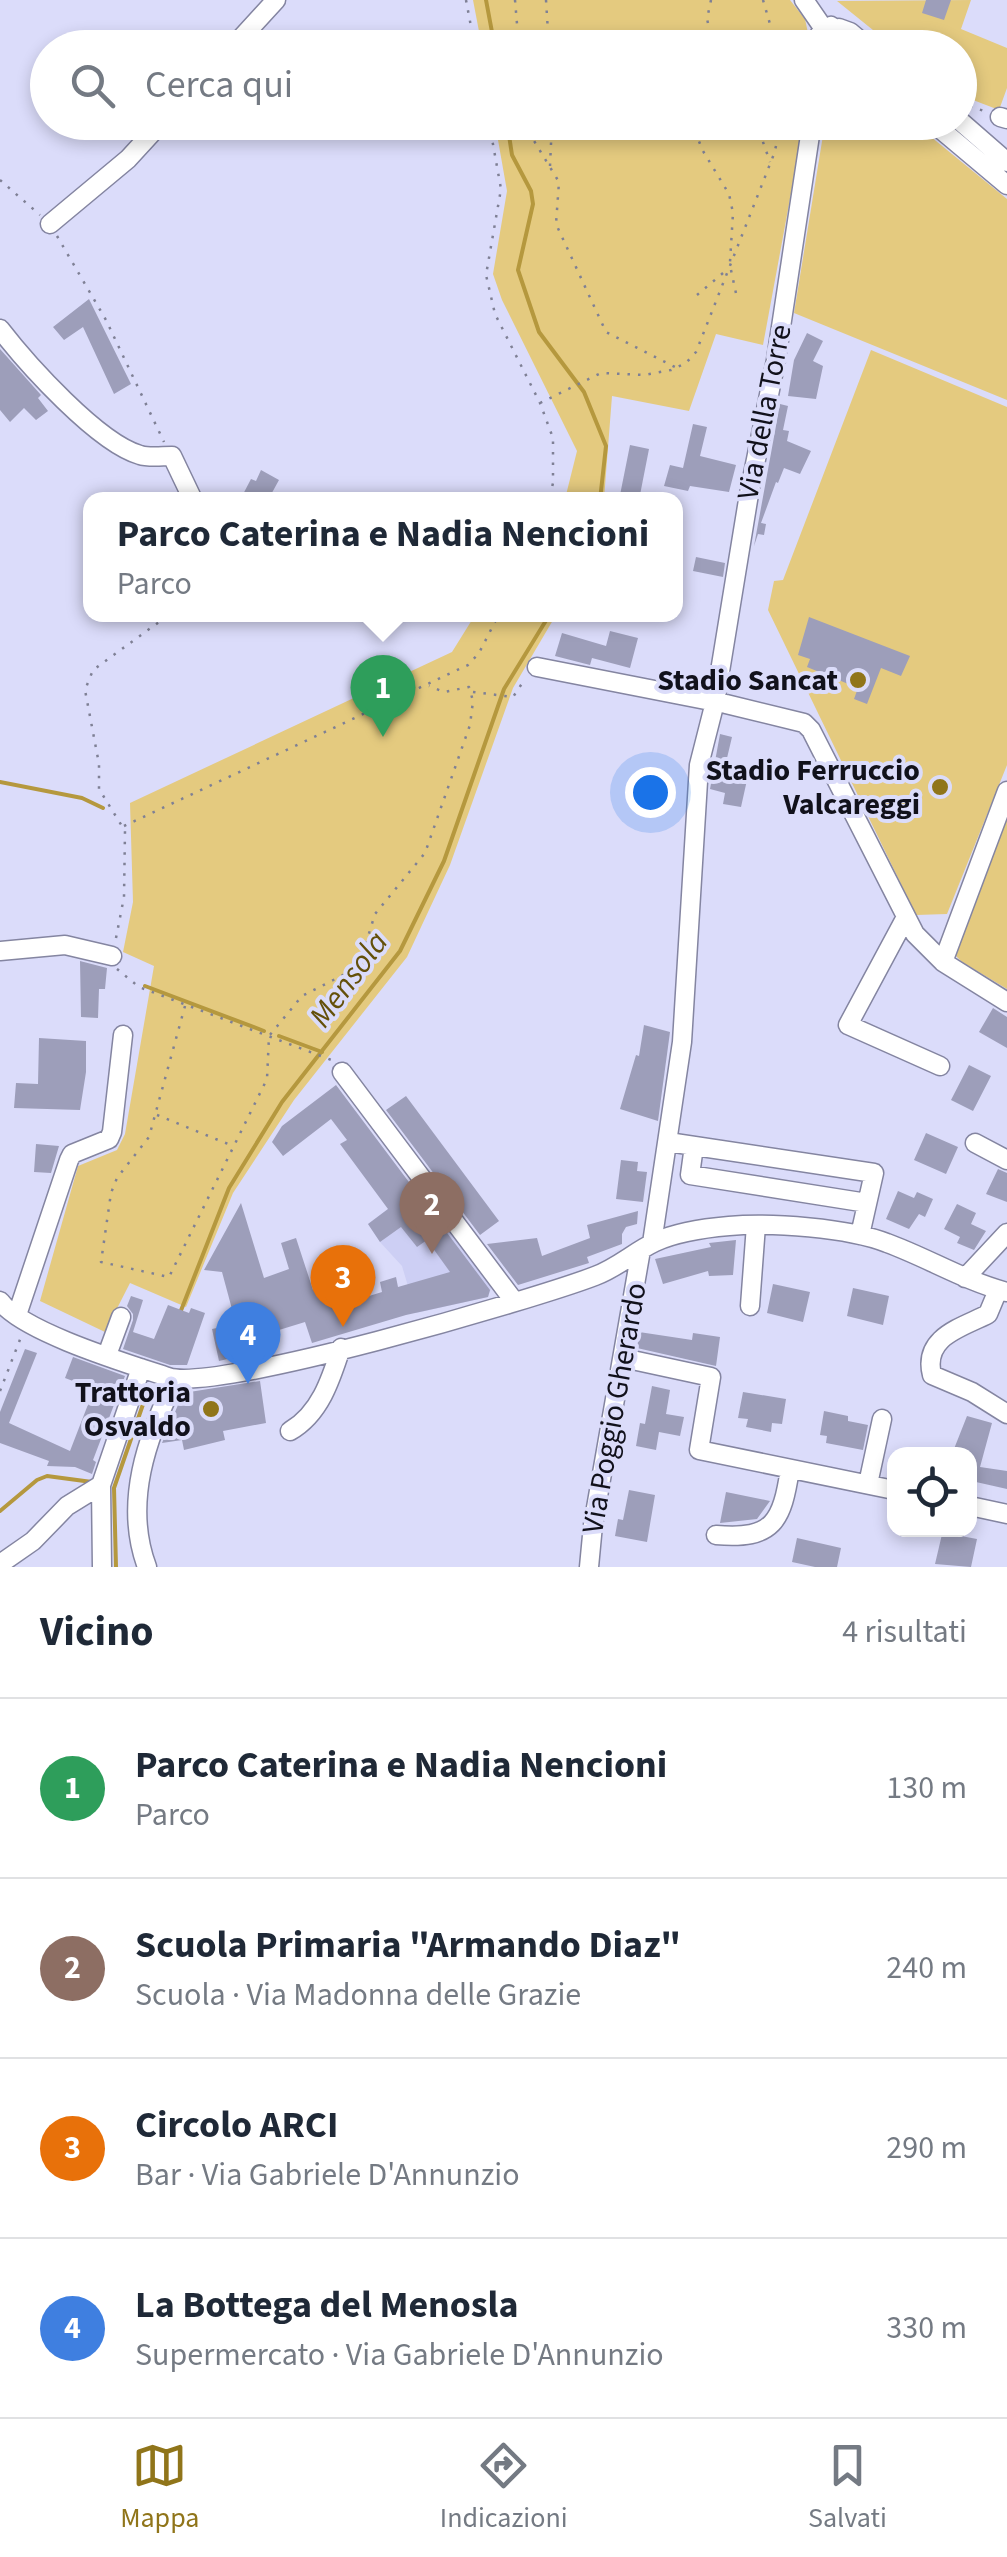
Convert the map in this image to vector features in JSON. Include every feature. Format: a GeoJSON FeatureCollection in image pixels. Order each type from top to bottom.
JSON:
{"type":"FeatureCollection","features":[{"type":"Feature","properties":{"kind":"street"},"geometry":{"type":"LineString","coordinates":[[248,30],[276,0]]}},
{"type":"Feature","properties":{"kind":"street"},"geometry":{"type":"LineString","coordinates":[[804,0],[826,30]]}},
{"type":"Feature","properties":{"kind":"street"},"geometry":{"type":"LineString","coordinates":[[977,136],[1007,162]]}},
{"type":"Feature","properties":{"kind":"street"},"geometry":{"type":"LineString","coordinates":[[50,224],[145,140]]}},
{"type":"Feature","properties":{"kind":"street","name":"Via della Torre"},"geometry":{"type":"LineString","coordinates":[[647,1247],[668,1142],[682,1042],[696,794],[748,494],[776,360],[809,140]]}},
{"type":"Feature","properties":{"kind":"street"},"geometry":{"type":"LineString","coordinates":[[953,140],[1007,186]]}},
{"type":"Feature","properties":{"kind":"street"},"geometry":{"type":"LineString","coordinates":[[0,329],[26,363],[102,434],[140,456],[172,456],[190,492]]}},
{"type":"Feature","properties":{"kind":"street"},"geometry":{"type":"LineString","coordinates":[[537,668],[714,702],[808,726],[915,934],[942,962],[1007,1002]]}},
{"type":"Feature","properties":{"kind":"street"},"geometry":{"type":"LineString","coordinates":[[942,962],[1007,791]]}},
{"type":"Feature","properties":{"kind":"street"},"geometry":{"type":"LineString","coordinates":[[906,917],[848,1026],[940,1066]]}},
{"type":"Feature","properties":{"kind":"street"},"geometry":{"type":"LineString","coordinates":[[0,950],[65,945],[112,956]]}},
{"type":"Feature","properties":{"kind":"street"},"geometry":{"type":"LineString","coordinates":[[22,1318],[69,1160],[72,1154],[109,1139],[112,1132],[122,1035]]}},
{"type":"Feature","properties":{"kind":"street"},"geometry":{"type":"LineString","coordinates":[[337,1065],[514,1300]]}},
{"type":"Feature","properties":{"kind":"street"},"geometry":{"type":"LineString","coordinates":[[668,1142],[874,1173],[860,1235]]}},
{"type":"Feature","properties":{"kind":"street"},"geometry":{"type":"LineString","coordinates":[[975,1143],[1007,1160]]}},
{"type":"Feature","properties":{"kind":"street"},"geometry":{"type":"LineString","coordinates":[[694,1146],[690,1175],[867,1202]]}},
{"type":"Feature","properties":{"kind":"street"},"geometry":{"type":"LineString","coordinates":[[0,1301],[22,1318],[106,1355],[171,1378],[202,1380],[341,1348],[597,1276],[647,1247],[690,1232],[756,1225],[860,1235],[1002,1291],[988,1314],[958,1325],[944,1338],[932,1355],[930,1367],[932,1374],[1007,1414]]}},
{"type":"Feature","properties":{"kind":"street"},"geometry":{"type":"LineString","coordinates":[[750,1306],[756,1225]]}},
{"type":"Feature","properties":{"kind":"street"},"geometry":{"type":"LineString","coordinates":[[965,1278],[1007,1233]]}},
{"type":"Feature","properties":{"kind":"street","name":"Via Poggio Gherardo"},"geometry":{"type":"LineString","coordinates":[[589,1567],[623,1358],[647,1247]]}},
{"type":"Feature","properties":{"kind":"street"},"geometry":{"type":"LineString","coordinates":[[106,1355],[121,1317]]}},
{"type":"Feature","properties":{"kind":"street"},"geometry":{"type":"LineString","coordinates":[[290,1431],[312,1412],[330,1384],[341,1348]]}},
{"type":"Feature","properties":{"kind":"street"},"geometry":{"type":"LineString","coordinates":[[623,1358],[711,1377],[701,1441],[790,1469],[887,1488]]}},
{"type":"Feature","properties":{"kind":"street"},"geometry":{"type":"LineString","coordinates":[[102,1567],[100,1485],[144,1369]]}},
{"type":"Feature","properties":{"kind":"street"},"geometry":{"type":"LineString","coordinates":[[148,1567],[141,1538],[137,1484],[171,1378]]}},
{"type":"Feature","properties":{"kind":"street"},"geometry":{"type":"LineString","coordinates":[[868,1484],[882,1419]]}},
{"type":"Feature","properties":{"kind":"street"},"geometry":{"type":"LineString","coordinates":[[716,1534],[742,1537],[771,1526],[784,1506],[790,1469]]}},
{"type":"Feature","properties":{"kind":"street"},"geometry":{"type":"LineString","coordinates":[[0,1564],[33,1541],[67,1506],[100,1485]]}},
{"type":"Feature","properties":{"kind":"street"},"geometry":{"type":"LineString","coordinates":[[977,1508],[1007,1514]]}},
{"type":"Feature","properties":{"kind":"path"},"geometry":{"type":"LineString","coordinates":[[466,0],[472,30]]}},
{"type":"Feature","properties":{"kind":"path"},"geometry":{"type":"LineString","coordinates":[[515,0],[518,30]]}},
{"type":"Feature","properties":{"kind":"path"},"geometry":{"type":"LineString","coordinates":[[546,0],[547,30]]}},
{"type":"Feature","properties":{"kind":"path"},"geometry":{"type":"LineString","coordinates":[[763,0],[772,30]]}},
{"type":"Feature","properties":{"kind":"path"},"geometry":{"type":"LineString","coordinates":[[709,1],[710,30]]}},
{"type":"Feature","properties":{"kind":"path"},"geometry":{"type":"LineString","coordinates":[[977,109],[1003,118]]}},
{"type":"Feature","properties":{"kind":"path"},"geometry":{"type":"LineString","coordinates":[[492,140],[502,188],[486,275],[494,314],[540,403],[553,438],[551,492]]}},
{"type":"Feature","properties":{"kind":"path"},"geometry":{"type":"LineString","coordinates":[[534,140],[560,182],[556,224],[606,332],[677,367]]}},
{"type":"Feature","properties":{"kind":"path"},"geometry":{"type":"LineString","coordinates":[[550,167],[551,140]]}},
{"type":"Feature","properties":{"kind":"path"},"geometry":{"type":"LineString","coordinates":[[698,140],[729,194],[730,267],[736,298]]}},
{"type":"Feature","properties":{"kind":"path"},"geometry":{"type":"LineString","coordinates":[[762,140],[771,164]]}},
{"type":"Feature","properties":{"kind":"path"},"geometry":{"type":"LineString","coordinates":[[540,403],[601,373],[644,374],[677,367],[696,352],[777,140]]}},
{"type":"Feature","properties":{"kind":"path"},"geometry":{"type":"LineString","coordinates":[[0,180],[50,224],[106,320],[172,456]]}},
{"type":"Feature","properties":{"kind":"path"},"geometry":{"type":"LineString","coordinates":[[697,295],[730,267]]}},
{"type":"Feature","properties":{"kind":"path"},"geometry":{"type":"LineString","coordinates":[[159,622],[93,670],[86,690],[98,764],[98,789],[125,831],[124,898],[112,956],[116,968],[139,987],[337,1065]]}},
{"type":"Feature","properties":{"kind":"path"},"geometry":{"type":"LineString","coordinates":[[122,827],[468,666],[496,622]]}},
{"type":"Feature","properties":{"kind":"path"},"geometry":{"type":"LineString","coordinates":[[472,692],[513,697],[537,668]]}},
{"type":"Feature","properties":{"kind":"path"},"geometry":{"type":"LineString","coordinates":[[185,1004],[149,1137],[117,1178],[111,1193],[101,1262],[168,1278],[268,1080],[269,1036],[302,996],[349,972],[362,956],[375,914],[424,853],[470,725],[472,692],[470,687],[444,692],[429,686]]}},
{"type":"Feature","properties":{"kind":"path"},"geometry":{"type":"LineString","coordinates":[[155,1114],[234,1146]]}},
{"type":"Feature","properties":{"kind":"path"},"geometry":{"type":"LineString","coordinates":[[0,1391],[22,1318]]}},
{"type":"Feature","properties":{"kind":"shaded area"},"geometry":{"type":"Polygon","coordinates":[[[473,0],[790,0],[805,19],[807,30],[479,30],[473,0]]]}},
{"type":"Feature","properties":{"kind":"shaded area"},"geometry":{"type":"Polygon","coordinates":[[[971,0],[963,30],[873,30],[837,1],[971,0]]]}},
{"type":"Feature","properties":{"kind":"shaded area"},"geometry":{"type":"Polygon","coordinates":[[[977,36],[1007,48],[1007,88],[999,110],[977,102],[977,36]]]}},
{"type":"Feature","properties":{"kind":"shaded area"},"geometry":{"type":"Polygon","coordinates":[[[498,140],[801,140],[763,345],[716,334],[689,411],[612,396],[605,492],[567,492],[577,451],[502,300],[493,274],[507,191],[498,140]]]}},
{"type":"Feature","properties":{"kind":"shaded area"},"geometry":{"type":"Polygon","coordinates":[[[822,140],[935,140],[1007,199],[1007,400],[794,313],[822,140]]]}},
{"type":"Feature","properties":{"kind":"shaded area"},"geometry":{"type":"Polygon","coordinates":[[[871,350],[1007,407],[1007,765],[947,914],[916,915],[768,610],[774,581],[783,580],[871,350]]]}},
{"type":"Feature","properties":{"kind":"shaded area"},"geometry":{"type":"Polygon","coordinates":[[[471,622],[552,622],[513,688],[450,865],[407,957],[294,1100],[233,1193],[186,1307],[130,1283],[105,1332],[40,1301],[78,1166],[117,1150],[125,1134],[154,966],[123,952],[133,902],[130,803],[452,652],[471,622]]]}},
{"type":"Feature","properties":{"kind":"shaded area"},"geometry":{"type":"Polygon","coordinates":[[[1007,814],[1007,989],[962,962],[955,949],[1007,814]]]}},
{"type":"Feature","properties":{"kind":"shaded area"},"geometry":{"type":"Polygon","coordinates":[[[421,1184],[494,1280],[488,1297],[416,1313],[402,1266],[368,1224],[421,1184]]]}},
{"type":"Feature","properties":{"kind":"building"},"geometry":{"type":"Polygon","coordinates":[[[926,0],[951,0],[944,20],[922,13],[926,0]]]}},
{"type":"Feature","properties":{"kind":"building"},"geometry":{"type":"Polygon","coordinates":[[[89,299],[131,384],[114,394],[83,327],[64,340],[53,327],[89,299]]]}},
{"type":"Feature","properties":{"kind":"building"},"geometry":{"type":"Polygon","coordinates":[[[807,333],[823,341],[813,361],[823,366],[816,399],[788,396],[794,360],[807,333]]]}},
{"type":"Feature","properties":{"kind":"building"},"geometry":{"type":"Polygon","coordinates":[[[0,349],[41,395],[38,398],[48,411],[36,420],[24,408],[10,422],[0,410],[0,349]]]}},
{"type":"Feature","properties":{"kind":"building"},"geometry":{"type":"Polygon","coordinates":[[[780,404],[788,406],[783,430],[789,431],[787,441],[811,451],[800,474],[784,468],[761,523],[766,524],[764,535],[758,534],[754,546],[780,404]]]}},
{"type":"Feature","properties":{"kind":"building"},"geometry":{"type":"Polygon","coordinates":[[[693,424],[707,427],[700,456],[736,465],[729,492],[664,486],[670,465],[683,468],[693,424]]]}},
{"type":"Feature","properties":{"kind":"building"},"geometry":{"type":"Polygon","coordinates":[[[630,445],[649,449],[641,492],[621,492],[630,445]]]}},
{"type":"Feature","properties":{"kind":"building"},"geometry":{"type":"Polygon","coordinates":[[[261,470],[279,480],[272,492],[244,492],[251,479],[256,481],[261,470]]]}},
{"type":"Feature","properties":{"kind":"building"},"geometry":{"type":"Polygon","coordinates":[[[696,557],[725,563],[723,577],[693,571],[696,557]]]}},
{"type":"Feature","properties":{"kind":"building"},"geometry":{"type":"Polygon","coordinates":[[[809,617],[910,656],[901,676],[881,668],[867,704],[854,699],[858,688],[807,667],[810,659],[798,655],[809,617]]]}},
{"type":"Feature","properties":{"kind":"building"},"geometry":{"type":"Polygon","coordinates":[[[610,631],[638,638],[630,668],[592,658],[590,665],[555,656],[562,633],[606,646],[610,631]]]}},
{"type":"Feature","properties":{"kind":"building"},"geometry":{"type":"Polygon","coordinates":[[[720,734],[732,737],[723,775],[747,780],[741,807],[723,804],[725,793],[710,789],[720,734]]]}},
{"type":"Feature","properties":{"kind":"building"},"geometry":{"type":"Polygon","coordinates":[[[80,961],[107,968],[105,989],[99,989],[98,1018],[81,1017],[80,961]]]}},
{"type":"Feature","properties":{"kind":"building"},"geometry":{"type":"Polygon","coordinates":[[[993,1008],[1007,1017],[1007,1048],[979,1032],[993,1008]]]}},
{"type":"Feature","properties":{"kind":"building"},"geometry":{"type":"Polygon","coordinates":[[[644,1025],[670,1032],[658,1121],[620,1109],[636,1055],[639,1056],[644,1025]]]}},
{"type":"Feature","properties":{"kind":"building"},"geometry":{"type":"Polygon","coordinates":[[[39,1038],[86,1041],[80,1110],[14,1108],[16,1083],[38,1084],[39,1038]]]}},
{"type":"Feature","properties":{"kind":"building"},"geometry":{"type":"Polygon","coordinates":[[[969,1065],[991,1076],[973,1111],[951,1100],[969,1065]]]}},
{"type":"Feature","properties":{"kind":"building"},"geometry":{"type":"Polygon","coordinates":[[[336,1085],[490,1290],[488,1297],[406,1315],[312,1343],[305,1322],[266,1334],[270,1349],[219,1361],[212,1329],[236,1324],[222,1272],[204,1270],[241,1203],[264,1278],[289,1269],[281,1243],[296,1238],[313,1290],[337,1283],[343,1304],[382,1292],[380,1282],[396,1277],[398,1287],[450,1272],[427,1240],[417,1247],[401,1227],[380,1242],[368,1224],[388,1209],[340,1144],[347,1140],[331,1119],[283,1156],[272,1142],[282,1126],[336,1085]]]}},
{"type":"Feature","properties":{"kind":"building"},"geometry":{"type":"Polygon","coordinates":[[[406,1096],[499,1221],[480,1235],[386,1110],[406,1096]]]}},
{"type":"Feature","properties":{"kind":"building"},"geometry":{"type":"Polygon","coordinates":[[[926,1133],[958,1147],[946,1174],[914,1160],[926,1133]]]}},
{"type":"Feature","properties":{"kind":"building"},"geometry":{"type":"Polygon","coordinates":[[[36,1144],[59,1146],[51,1173],[34,1172],[36,1144]]]}},
{"type":"Feature","properties":{"kind":"building"},"geometry":{"type":"Polygon","coordinates":[[[621,1160],[638,1162],[637,1171],[647,1172],[643,1202],[616,1199],[621,1160]]]}},
{"type":"Feature","properties":{"kind":"building"},"geometry":{"type":"Polygon","coordinates":[[[998,1169],[1007,1173],[1007,1202],[986,1194],[998,1169]]]}},
{"type":"Feature","properties":{"kind":"building"},"geometry":{"type":"Polygon","coordinates":[[[898,1191],[914,1198],[917,1192],[933,1199],[925,1217],[919,1214],[909,1229],[886,1219],[898,1191]]]}},
{"type":"Feature","properties":{"kind":"building"},"geometry":{"type":"Polygon","coordinates":[[[957,1204],[976,1213],[971,1224],[986,1231],[974,1250],[957,1243],[960,1237],[944,1229],[957,1204]]]}},
{"type":"Feature","properties":{"kind":"building"},"geometry":{"type":"Polygon","coordinates":[[[638,1211],[637,1224],[626,1227],[622,1244],[587,1257],[589,1263],[518,1285],[487,1244],[537,1238],[542,1256],[590,1238],[587,1225],[638,1211]]]}},
{"type":"Feature","properties":{"kind":"building"},"geometry":{"type":"Polygon","coordinates":[[[736,1240],[733,1275],[709,1276],[708,1271],[663,1284],[655,1259],[711,1247],[709,1243],[736,1240]]]}},
{"type":"Feature","properties":{"kind":"building"},"geometry":{"type":"Polygon","coordinates":[[[773,1284],[810,1292],[803,1322],[767,1313],[773,1284]]]}},
{"type":"Feature","properties":{"kind":"building"},"geometry":{"type":"Polygon","coordinates":[[[853,1288],[889,1296],[883,1325],[847,1316],[853,1288]]]}},
{"type":"Feature","properties":{"kind":"building"},"geometry":{"type":"Polygon","coordinates":[[[131,1296],[143,1300],[133,1332],[154,1339],[168,1305],[189,1313],[191,1308],[205,1313],[187,1365],[170,1365],[123,1349],[133,1320],[127,1306],[131,1296]]]}},
{"type":"Feature","properties":{"kind":"building"},"geometry":{"type":"Polygon","coordinates":[[[639,1332],[692,1340],[693,1333],[720,1337],[716,1366],[637,1348],[639,1332]]]}},
{"type":"Feature","properties":{"kind":"building"},"geometry":{"type":"Polygon","coordinates":[[[25,1349],[37,1353],[9,1423],[70,1451],[94,1389],[65,1378],[73,1357],[125,1376],[93,1460],[96,1462],[92,1474],[75,1467],[47,1466],[49,1461],[0,1443],[0,1412],[25,1349]]]}},
{"type":"Feature","properties":{"kind":"building"},"geometry":{"type":"Polygon","coordinates":[[[260,1381],[266,1423],[223,1431],[225,1440],[184,1450],[182,1440],[162,1443],[183,1393],[260,1381]]]}},
{"type":"Feature","properties":{"kind":"building"},"geometry":{"type":"Polygon","coordinates":[[[652,1386],[670,1390],[666,1414],[684,1417],[680,1436],[659,1432],[656,1450],[636,1446],[640,1423],[645,1424],[652,1386]]]}},
{"type":"Feature","properties":{"kind":"building"},"geometry":{"type":"Polygon","coordinates":[[[743,1392],[786,1399],[782,1424],[772,1423],[771,1432],[746,1427],[748,1419],[738,1418],[743,1392]]]}},
{"type":"Feature","properties":{"kind":"building"},"geometry":{"type":"Polygon","coordinates":[[[824,1411],[868,1425],[863,1450],[826,1443],[827,1436],[820,1435],[824,1411]]]}},
{"type":"Feature","properties":{"kind":"building"},"geometry":{"type":"Polygon","coordinates":[[[967,1416],[992,1423],[980,1467],[1007,1471],[1007,1489],[977,1482],[977,1447],[955,1447],[967,1416]]]}},
{"type":"Feature","properties":{"kind":"building"},"geometry":{"type":"Polygon","coordinates":[[[629,1490],[655,1495],[647,1542],[615,1536],[629,1490]]]}},
{"type":"Feature","properties":{"kind":"building"},"geometry":{"type":"Polygon","coordinates":[[[726,1492],[770,1501],[757,1519],[720,1523],[726,1492]]]}},
{"type":"Feature","properties":{"kind":"building"},"geometry":{"type":"Polygon","coordinates":[[[941,1537],[977,1539],[971,1567],[935,1564],[941,1537]]]}},
{"type":"Feature","properties":{"kind":"building"},"geometry":{"type":"Polygon","coordinates":[[[797,1538],[841,1548],[837,1567],[792,1562],[797,1538]]]}},
{"type":"Feature","properties":{"kind":"waterway","name":"Mensola"},"geometry":{"type":"LineString","coordinates":[[486,0],[492,30]]}},
{"type":"Feature","properties":{"kind":"waterway","name":"Mensola"},"geometry":{"type":"LineString","coordinates":[[510,140],[533,204],[518,270],[539,332],[584,392],[606,446],[601,492]]}},
{"type":"Feature","properties":{"kind":"waterway","name":"Mensola"},"geometry":{"type":"LineString","coordinates":[[180,1313],[229,1188],[282,1102],[400,951],[444,861],[504,689],[545,622]]}},
{"type":"Feature","properties":{"kind":"waterway"},"geometry":{"type":"LineString","coordinates":[[0,782],[82,798],[103,808]]}},
{"type":"Feature","properties":{"kind":"waterway"},"geometry":{"type":"LineString","coordinates":[[145,986],[264,1031]]}},
{"type":"Feature","properties":{"kind":"waterway"},"geometry":{"type":"LineString","coordinates":[[279,1036],[322,1052]]}},
{"type":"Feature","properties":{"kind":"waterway","name":"Mensola"},"geometry":{"type":"LineString","coordinates":[[116,1567],[114,1488],[148,1390]]}},
{"type":"Feature","properties":{"kind":"waterway"},"geometry":{"type":"LineString","coordinates":[[0,1511],[47,1476],[92,1482]]}},
{"type":"Feature","properties":{"kind":"place","name":"Stadio Sancat"},"geometry":{"type":"Point","coordinates":[858,680]}},
{"type":"Feature","properties":{"kind":"place","name":"Parco Caterina e Nadia Nencioni"},"geometry":{"type":"Point","coordinates":[383,737]}},
{"type":"Feature","properties":{"kind":"place","name":"Stadio Ferruccio Valcareggi"},"geometry":{"type":"Point","coordinates":[940,787]}},
{"type":"Feature","properties":{"kind":"place","name":"Scuola Primaria \"Armando Diaz\""},"geometry":{"type":"Point","coordinates":[432,1254]}},
{"type":"Feature","properties":{"kind":"place","name":"Circolo ARCI"},"geometry":{"type":"Point","coordinates":[343,1327]}},
{"type":"Feature","properties":{"kind":"place","name":"La Bottega del Menosla"},"geometry":{"type":"Point","coordinates":[248,1384]}},
{"type":"Feature","properties":{"kind":"place","name":"Trattoria Osvaldo"},"geometry":{"type":"Point","coordinates":[211,1409]}}]}
